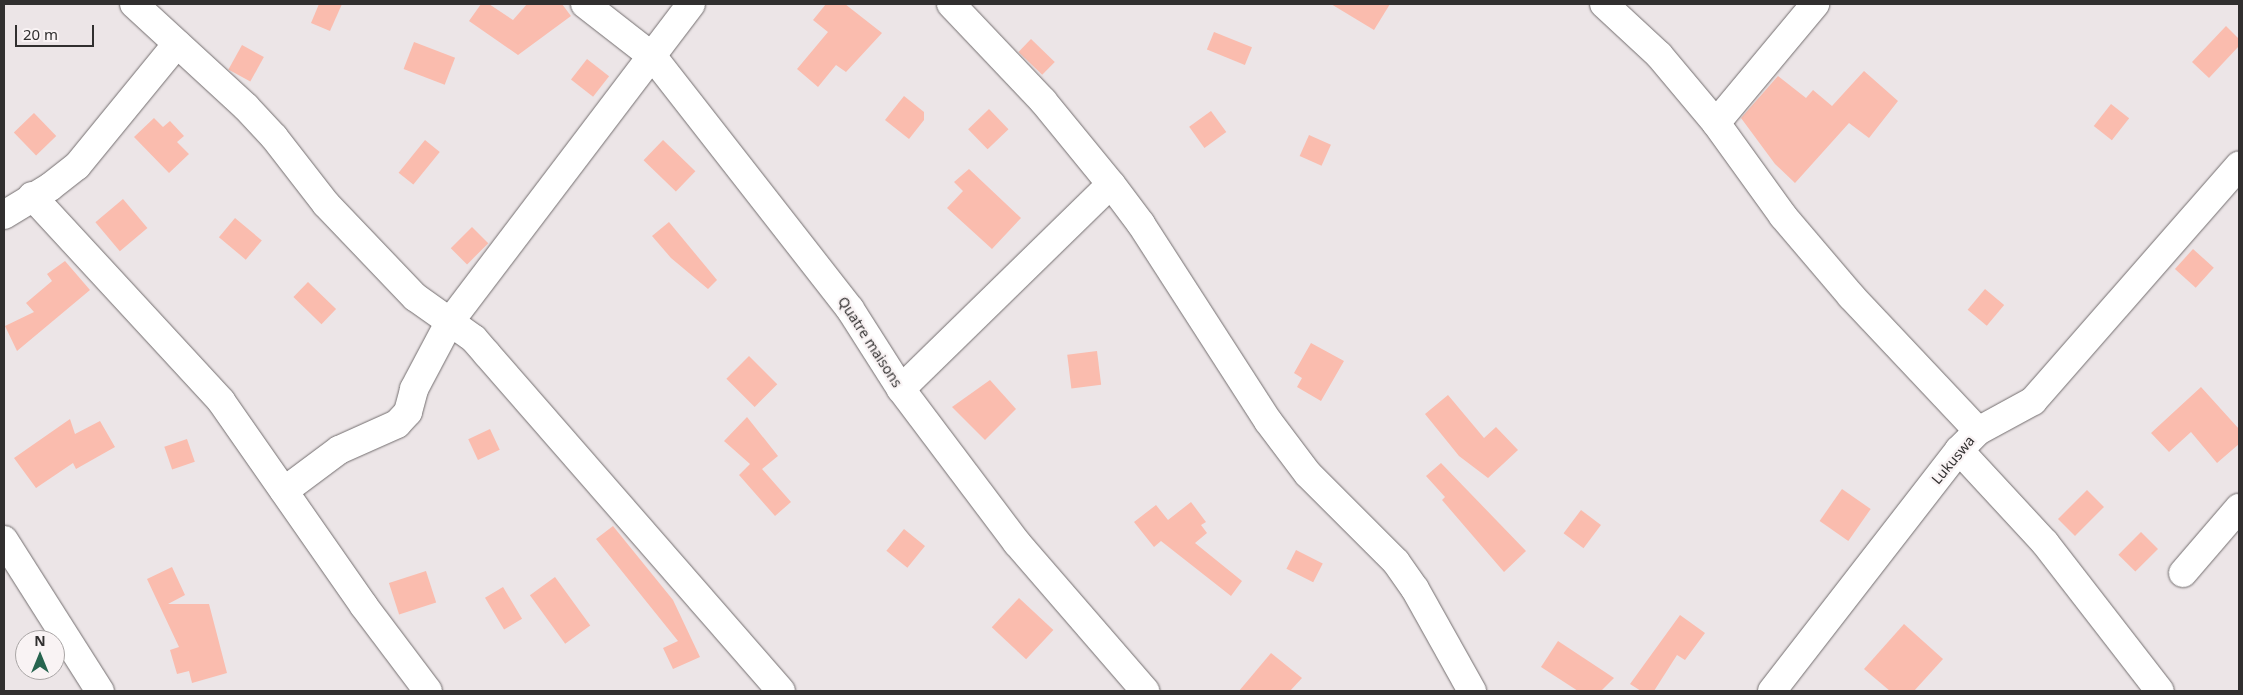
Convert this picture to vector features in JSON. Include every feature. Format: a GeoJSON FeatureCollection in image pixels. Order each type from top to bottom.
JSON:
{"type":"FeatureCollection","features":[{"type":"Feature","properties":{"kind":"street"},"geometry":{"type":"LineString","coordinates":[[134,4],[274,137],[326,204],[415,297],[474,340],[781,691]]}},
{"type":"Feature","properties":{"kind":"street","name":"Quatre maisons"},"geometry":{"type":"LineString","coordinates":[[585,4],[653,57],[850,309],[901,389],[1017,543],[1145,691]]}},
{"type":"Feature","properties":{"kind":"street"},"geometry":{"type":"LineString","coordinates":[[284,491],[339,450],[397,424],[408,412],[414,389],[449,323],[653,57],[691,4]]}},
{"type":"Feature","properties":{"kind":"street"},"geometry":{"type":"LineString","coordinates":[[951,4],[1043,100],[1111,184],[1141,224],[1268,420],[1308,474],[1396,562],[1415,589],[1472,691]]}},
{"type":"Feature","properties":{"kind":"street"},"geometry":{"type":"LineString","coordinates":[[1604,4],[1659,55],[1716,123],[1783,216],[1851,296],[1978,431]]}},
{"type":"Feature","properties":{"kind":"street"},"geometry":{"type":"LineString","coordinates":[[1716,123],[1816,4]]}},
{"type":"Feature","properties":{"kind":"street"},"geometry":{"type":"LineString","coordinates":[[4,216],[32,196],[50,187],[77,166],[177,44]]}},
{"type":"Feature","properties":{"kind":"street","name":"Lukuswa"},"geometry":{"type":"LineString","coordinates":[[1784,687],[1958,450],[1978,431],[2033,401],[2239,166]]}},
{"type":"Feature","properties":{"kind":"street"},"geometry":{"type":"LineString","coordinates":[[901,389],[1111,184]]}},
{"type":"Feature","properties":{"kind":"street"},"geometry":{"type":"LineString","coordinates":[[32,196],[194,369],[221,402],[428,691]]}},
{"type":"Feature","properties":{"kind":"street"},"geometry":{"type":"LineString","coordinates":[[1958,450],[2045,543],[2160,691]]}},
{"type":"Feature","properties":{"kind":"street"},"geometry":{"type":"LineString","coordinates":[[2182,573],[2239,508]]}},
{"type":"Feature","properties":{"kind":"street"},"geometry":{"type":"LineString","coordinates":[[4,540],[100,691]]}},
{"type":"Feature","properties":{"kind":"building"},"geometry":{"type":"Polygon","coordinates":[[[319,4],[342,4],[330,31],[311,23],[319,4]]]}},
{"type":"Feature","properties":{"kind":"building"},"geometry":{"type":"Polygon","coordinates":[[[481,4],[489,4],[513,20],[527,4],[562,4],[571,16],[518,55],[469,21],[481,4]]]}},
{"type":"Feature","properties":{"kind":"building"},"geometry":{"type":"Polygon","coordinates":[[[826,4],[845,4],[882,33],[846,72],[836,65],[818,87],[797,69],[828,32],[813,20],[826,4]]]}},
{"type":"Feature","properties":{"kind":"building"},"geometry":{"type":"Polygon","coordinates":[[[1331,4],[1390,4],[1374,30],[1331,4]]]}},
{"type":"Feature","properties":{"kind":"building"},"geometry":{"type":"Polygon","coordinates":[[[2226,26],[2239,39],[2239,46],[2209,78],[2192,62],[2226,26]]]}},
{"type":"Feature","properties":{"kind":"building"},"geometry":{"type":"Polygon","coordinates":[[[1214,32],[1252,47],[1245,65],[1207,50],[1214,32]]]}},
{"type":"Feature","properties":{"kind":"building"},"geometry":{"type":"Polygon","coordinates":[[[1031,39],[1055,62],[1042,75],[1018,52],[1031,39]]]}},
{"type":"Feature","properties":{"kind":"building"},"geometry":{"type":"Polygon","coordinates":[[[414,42],[455,58],[445,85],[404,69],[414,42]]]}},
{"type":"Feature","properties":{"kind":"building"},"geometry":{"type":"Polygon","coordinates":[[[242,45],[264,57],[250,82],[228,69],[242,45]]]}},
{"type":"Feature","properties":{"kind":"building"},"geometry":{"type":"Polygon","coordinates":[[[587,59],[609,76],[593,97],[571,79],[587,59]]]}},
{"type":"Feature","properties":{"kind":"building"},"geometry":{"type":"Polygon","coordinates":[[[1864,71],[1898,101],[1869,138],[1849,123],[1795,183],[1775,164],[1741,118],[1778,76],[1806,98],[1813,90],[1832,106],[1864,71]]]}},
{"type":"Feature","properties":{"kind":"building"},"geometry":{"type":"Polygon","coordinates":[[[904,96],[924,112],[924,120],[909,139],[885,120],[904,96]]]}},
{"type":"Feature","properties":{"kind":"building"},"geometry":{"type":"Polygon","coordinates":[[[2111,104],[2129,118],[2112,140],[2094,126],[2111,104]]]}},
{"type":"Feature","properties":{"kind":"building"},"geometry":{"type":"Polygon","coordinates":[[[989,109],[1008,129],[988,149],[968,129],[989,109]]]}},
{"type":"Feature","properties":{"kind":"building"},"geometry":{"type":"Polygon","coordinates":[[[1211,111],[1226,132],[1204,148],[1189,127],[1211,111]]]}},
{"type":"Feature","properties":{"kind":"building"},"geometry":{"type":"Polygon","coordinates":[[[34,113],[56,136],[36,155],[14,132],[34,113]]]}},
{"type":"Feature","properties":{"kind":"building"},"geometry":{"type":"Polygon","coordinates":[[[154,118],[163,127],[170,121],[184,136],[177,142],[189,154],[169,173],[134,137],[154,118]]]}},
{"type":"Feature","properties":{"kind":"building"},"geometry":{"type":"Polygon","coordinates":[[[1309,135],[1331,145],[1322,166],[1300,156],[1309,135]]]}},
{"type":"Feature","properties":{"kind":"building"},"geometry":{"type":"Polygon","coordinates":[[[425,140],[440,152],[413,185],[399,173],[425,140]]]}},
{"type":"Feature","properties":{"kind":"building"},"geometry":{"type":"Polygon","coordinates":[[[663,140],[695,171],[676,191],[644,160],[663,140]]]}},
{"type":"Feature","properties":{"kind":"building"},"geometry":{"type":"Polygon","coordinates":[[[969,169],[1021,218],[992,249],[947,208],[963,191],[954,182],[969,169]]]}},
{"type":"Feature","properties":{"kind":"building"},"geometry":{"type":"Polygon","coordinates":[[[123,199],[147,228],[120,251],[95,222],[123,199]]]}},
{"type":"Feature","properties":{"kind":"building"},"geometry":{"type":"Polygon","coordinates":[[[235,218],[262,240],[246,260],[219,237],[235,218]]]}},
{"type":"Feature","properties":{"kind":"building"},"geometry":{"type":"Polygon","coordinates":[[[669,222],[717,280],[708,289],[671,258],[652,236],[669,222]]]}},
{"type":"Feature","properties":{"kind":"building"},"geometry":{"type":"Polygon","coordinates":[[[472,227],[488,243],[467,264],[451,248],[472,227]]]}},
{"type":"Feature","properties":{"kind":"building"},"geometry":{"type":"Polygon","coordinates":[[[2193,249],[2214,268],[2196,288],[2175,269],[2193,249]]]}},
{"type":"Feature","properties":{"kind":"building"},"geometry":{"type":"Polygon","coordinates":[[[65,261],[90,290],[17,351],[5,326],[34,312],[26,303],[52,281],[47,274],[65,261]]]}},
{"type":"Feature","properties":{"kind":"building"},"geometry":{"type":"Polygon","coordinates":[[[308,282],[336,309],[321,324],[293,297],[308,282]]]}},
{"type":"Feature","properties":{"kind":"building"},"geometry":{"type":"Polygon","coordinates":[[[1985,289],[2004,305],[1987,326],[1968,310],[1985,289]]]}},
{"type":"Feature","properties":{"kind":"building"},"geometry":{"type":"Polygon","coordinates":[[[1311,343],[1344,361],[1321,401],[1297,387],[1302,378],[1294,373],[1311,343]]]}},
{"type":"Feature","properties":{"kind":"building"},"geometry":{"type":"Polygon","coordinates":[[[1097,351],[1101,385],[1071,388],[1067,355],[1097,351]]]}},
{"type":"Feature","properties":{"kind":"building"},"geometry":{"type":"Polygon","coordinates":[[[749,356],[777,384],[755,407],[726,379],[749,356]]]}},
{"type":"Feature","properties":{"kind":"building"},"geometry":{"type":"Polygon","coordinates":[[[990,380],[1016,409],[985,440],[952,407],[990,380]]]}},
{"type":"Feature","properties":{"kind":"building"},"geometry":{"type":"Polygon","coordinates":[[[2201,387],[2239,429],[2239,444],[2217,463],[2191,432],[2169,452],[2151,433],[2201,387]]]}},
{"type":"Feature","properties":{"kind":"building"},"geometry":{"type":"Polygon","coordinates":[[[1448,395],[1484,438],[1496,427],[1518,450],[1488,478],[1459,456],[1425,414],[1448,395]]]}},
{"type":"Feature","properties":{"kind":"building"},"geometry":{"type":"Polygon","coordinates":[[[747,417],[778,456],[762,469],[791,502],[775,516],[739,475],[750,464],[724,441],[747,417]]]}},
{"type":"Feature","properties":{"kind":"building"},"geometry":{"type":"Polygon","coordinates":[[[70,419],[75,434],[100,421],[115,447],[76,469],[73,463],[36,488],[14,458],[70,419]]]}},
{"type":"Feature","properties":{"kind":"building"},"geometry":{"type":"Polygon","coordinates":[[[490,429],[500,450],[478,460],[468,439],[490,429]]]}},
{"type":"Feature","properties":{"kind":"building"},"geometry":{"type":"Polygon","coordinates":[[[187,439],[195,462],[172,470],[164,447],[187,439]]]}},
{"type":"Feature","properties":{"kind":"building"},"geometry":{"type":"Polygon","coordinates":[[[1441,463],[1526,551],[1504,572],[1442,500],[1445,497],[1426,476],[1441,463]]]}},
{"type":"Feature","properties":{"kind":"building"},"geometry":{"type":"Polygon","coordinates":[[[1842,489],[1871,509],[1848,541],[1820,521],[1842,489]]]}},
{"type":"Feature","properties":{"kind":"building"},"geometry":{"type":"Polygon","coordinates":[[[2087,490],[2104,507],[2075,536],[2058,519],[2087,490]]]}},
{"type":"Feature","properties":{"kind":"building"},"geometry":{"type":"Polygon","coordinates":[[[1191,502],[1206,522],[1201,525],[1207,533],[1195,543],[1242,581],[1231,596],[1161,541],[1154,547],[1134,522],[1156,505],[1168,520],[1191,502]]]}},
{"type":"Feature","properties":{"kind":"building"},"geometry":{"type":"Polygon","coordinates":[[[1581,510],[1601,525],[1584,548],[1564,533],[1581,510]]]}},
{"type":"Feature","properties":{"kind":"building"},"geometry":{"type":"Polygon","coordinates":[[[613,526],[673,600],[700,657],[673,669],[663,648],[678,641],[596,539],[613,526]]]}},
{"type":"Feature","properties":{"kind":"building"},"geometry":{"type":"Polygon","coordinates":[[[904,529],[925,546],[907,568],[886,551],[904,529]]]}},
{"type":"Feature","properties":{"kind":"building"},"geometry":{"type":"Polygon","coordinates":[[[2141,532],[2158,549],[2135,572],[2118,555],[2141,532]]]}},
{"type":"Feature","properties":{"kind":"building"},"geometry":{"type":"Polygon","coordinates":[[[1296,550],[1323,564],[1313,582],[1286,569],[1296,550]]]}},
{"type":"Feature","properties":{"kind":"building"},"geometry":{"type":"Polygon","coordinates":[[[172,567],[185,595],[168,604],[209,604],[227,673],[192,683],[189,671],[177,674],[170,650],[179,647],[147,579],[172,567]]]}},
{"type":"Feature","properties":{"kind":"building"},"geometry":{"type":"Polygon","coordinates":[[[426,571],[436,602],[399,614],[389,583],[426,571]]]}},
{"type":"Feature","properties":{"kind":"building"},"geometry":{"type":"Polygon","coordinates":[[[555,577],[590,626],[565,644],[530,595],[555,577]]]}},
{"type":"Feature","properties":{"kind":"building"},"geometry":{"type":"Polygon","coordinates":[[[503,587],[522,619],[504,630],[485,598],[503,587]]]}},
{"type":"Feature","properties":{"kind":"building"},"geometry":{"type":"Polygon","coordinates":[[[1019,598],[1053,630],[1026,659],[992,627],[1019,598]]]}},
{"type":"Feature","properties":{"kind":"building"},"geometry":{"type":"Polygon","coordinates":[[[1680,615],[1705,633],[1685,660],[1677,655],[1654,691],[1641,691],[1630,684],[1680,615]]]}},
{"type":"Feature","properties":{"kind":"building"},"geometry":{"type":"Polygon","coordinates":[[[1904,624],[1943,659],[1914,691],[1890,691],[1864,669],[1904,624]]]}},
{"type":"Feature","properties":{"kind":"building"},"geometry":{"type":"Polygon","coordinates":[[[1558,641],[1614,678],[1601,691],[1578,691],[1541,667],[1558,641]]]}},
{"type":"Feature","properties":{"kind":"building"},"geometry":{"type":"Polygon","coordinates":[[[1271,653],[1302,678],[1290,691],[1239,691],[1271,653]]]}}]}
